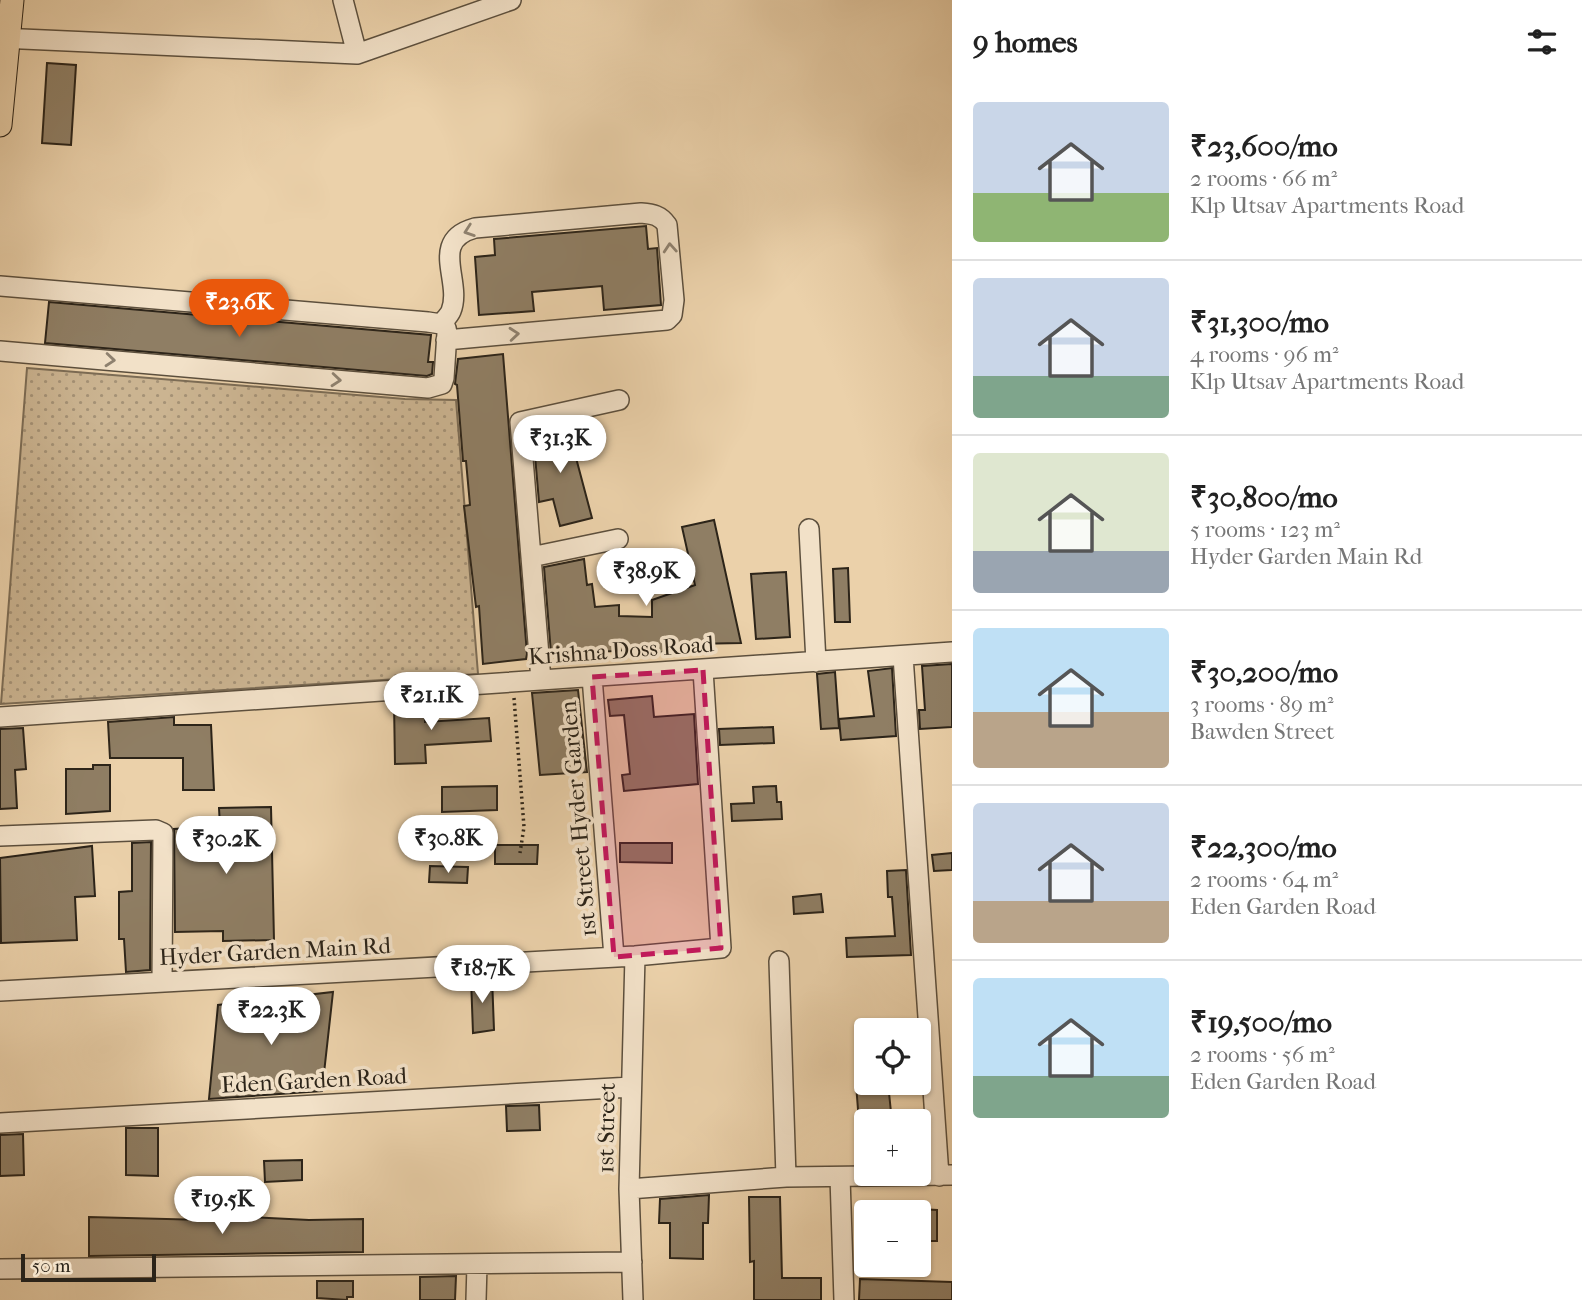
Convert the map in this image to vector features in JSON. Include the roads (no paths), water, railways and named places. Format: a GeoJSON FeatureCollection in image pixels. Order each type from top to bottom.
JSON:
{"type":"FeatureCollection","features":[{"type":"Feature","properties":{"kind":"main road"},"geometry":{"type":"LineString","coordinates":[[0,125],[4,38],[12,0]]}},
{"type":"Feature","properties":{"kind":"street"},"geometry":{"type":"LineString","coordinates":[[343,0],[357,54]]}},
{"type":"Feature","properties":{"kind":"street"},"geometry":{"type":"LineString","coordinates":[[4,38],[357,54],[466,8],[511,0]]}},
{"type":"Feature","properties":{"kind":"street"},"geometry":{"type":"LineString","coordinates":[[0,286],[443,332],[667,320],[672,315],[674,300],[667,225],[653,214],[641,213],[463,231],[455,238],[450,250],[452,310],[443,332],[444,378],[442,384],[428,388],[0,351]]}},
{"type":"Feature","properties":{"kind":"street"},"geometry":{"type":"LineString","coordinates":[[541,680],[520,422],[619,400]]}},
{"type":"Feature","properties":{"kind":"street"},"geometry":{"type":"LineString","coordinates":[[809,529],[816,662]]}},
{"type":"Feature","properties":{"kind":"street"},"geometry":{"type":"LineString","coordinates":[[531,557],[618,539]]}},
{"type":"Feature","properties":{"kind":"street","name":"Krishna Doss Road"},"geometry":{"type":"LineString","coordinates":[[0,717],[952,652]]}},
{"type":"Feature","properties":{"kind":"street"},"geometry":{"type":"LineString","coordinates":[[629,1189],[786,1177],[945,1176],[903,656]]}},
{"type":"Feature","properties":{"kind":"street","name":"Hyder Garden Main Rd"},"geometry":{"type":"LineString","coordinates":[[0,991],[635,956],[721,948],[703,670]]}},
{"type":"Feature","properties":{"kind":"street","name":"1st Street Hyder Garden"},"geometry":{"type":"LineString","coordinates":[[592,677],[614,957]]}},
{"type":"Feature","properties":{"kind":"street"},"geometry":{"type":"LineString","coordinates":[[0,836],[156,830],[163,833],[162,982]]}},
{"type":"Feature","properties":{"kind":"street","name":"1st Street"},"geometry":{"type":"LineString","coordinates":[[633,1300],[629,1189],[635,956]]}},
{"type":"Feature","properties":{"kind":"street"},"geometry":{"type":"LineString","coordinates":[[779,961],[786,1177]]}},
{"type":"Feature","properties":{"kind":"street","name":"Eden Garden Road"},"geometry":{"type":"LineString","coordinates":[[0,1123],[631,1087]]}},
{"type":"Feature","properties":{"kind":"street"},"geometry":{"type":"LineString","coordinates":[[840,1177],[844,1300]]}},
{"type":"Feature","properties":{"kind":"street"},"geometry":{"type":"LineString","coordinates":[[0,1269],[632,1262]]}},
{"type":"Feature","properties":{"kind":"street"},"geometry":{"type":"LineString","coordinates":[[475,1300],[477,1265]]}}]}
